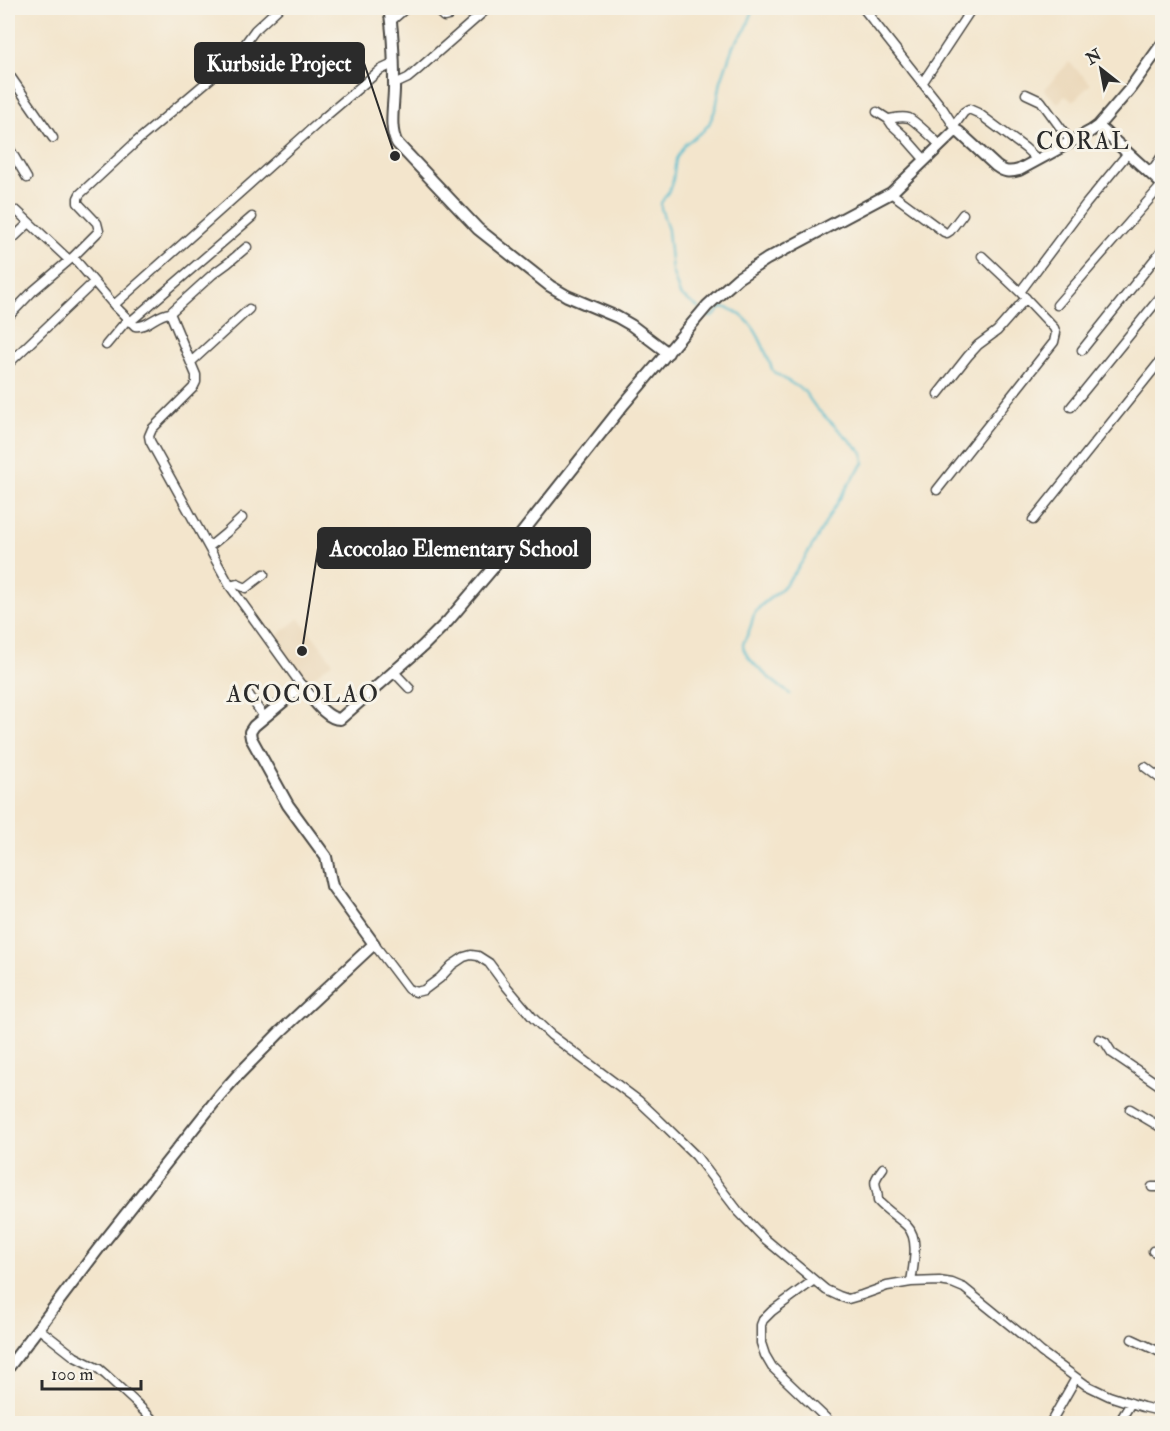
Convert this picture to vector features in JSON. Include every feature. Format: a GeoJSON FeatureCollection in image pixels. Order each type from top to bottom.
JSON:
{"type":"FeatureCollection","features":[{"type":"Feature","properties":{"kind":"street"},"geometry":{"type":"LineString","coordinates":[[9,311],[98,233],[97,224],[78,202],[78,196],[137,141],[229,63],[240,52],[255,30],[279,8]]}},
{"type":"Feature","properties":{"kind":"street"},"geometry":{"type":"LineString","coordinates":[[389,8],[394,84],[393,134],[397,143],[472,224],[557,290],[617,317],[669,353]]}},
{"type":"Feature","properties":{"kind":"street"},"geometry":{"type":"LineString","coordinates":[[391,21],[405,8]]}},
{"type":"Feature","properties":{"kind":"street"},"geometry":{"type":"LineString","coordinates":[[434,8],[444,17],[456,8]]}},
{"type":"Feature","properties":{"kind":"street"},"geometry":{"type":"LineString","coordinates":[[394,84],[408,78],[488,8]]}},
{"type":"Feature","properties":{"kind":"street"},"geometry":{"type":"LineString","coordinates":[[863,8],[923,82],[955,129],[1003,171],[1019,170],[1098,126],[1129,90],[1162,44]]}},
{"type":"Feature","properties":{"kind":"street"},"geometry":{"type":"LineString","coordinates":[[869,15],[876,8]]}},
{"type":"Feature","properties":{"kind":"street"},"geometry":{"type":"LineString","coordinates":[[923,82],[972,8]]}},
{"type":"Feature","properties":{"kind":"street"},"geometry":{"type":"LineString","coordinates":[[114,305],[335,108],[380,70],[393,64]]}},
{"type":"Feature","properties":{"kind":"street"},"geometry":{"type":"LineString","coordinates":[[8,73],[53,138]]}},
{"type":"Feature","properties":{"kind":"street"},"geometry":{"type":"LineString","coordinates":[[1026,94],[1041,100],[1071,142]]}},
{"type":"Feature","properties":{"kind":"street"},"geometry":{"type":"LineString","coordinates":[[170,313],[196,375],[195,385],[150,431],[152,445],[230,586],[302,686],[323,710],[338,720],[345,717],[439,630],[510,548],[624,404],[707,306],[738,278],[767,259],[891,193],[953,133],[964,112],[969,109],[997,127],[1038,160]]}},
{"type":"Feature","properties":{"kind":"street"},"geometry":{"type":"LineString","coordinates":[[877,112],[888,119],[925,160]]}},
{"type":"Feature","properties":{"kind":"street"},"geometry":{"type":"LineString","coordinates":[[888,119],[908,117],[940,145]]}},
{"type":"Feature","properties":{"kind":"street"},"geometry":{"type":"LineString","coordinates":[[1057,304],[1162,184],[1098,126]]}},
{"type":"Feature","properties":{"kind":"street"},"geometry":{"type":"LineString","coordinates":[[8,146],[27,178]]}},
{"type":"Feature","properties":{"kind":"street"},"geometry":{"type":"LineString","coordinates":[[939,394],[978,345],[997,331],[1086,204],[1128,153]]}},
{"type":"Feature","properties":{"kind":"street"},"geometry":{"type":"LineString","coordinates":[[1150,173],[1162,156]]}},
{"type":"Feature","properties":{"kind":"street"},"geometry":{"type":"LineString","coordinates":[[891,193],[947,233],[963,214]]}},
{"type":"Feature","properties":{"kind":"street"},"geometry":{"type":"LineString","coordinates":[[17,211],[71,258],[135,326],[142,326],[162,314],[170,313],[247,247]]}},
{"type":"Feature","properties":{"kind":"street"},"geometry":{"type":"LineString","coordinates":[[106,345],[129,321],[252,217]]}},
{"type":"Feature","properties":{"kind":"street"},"geometry":{"type":"LineString","coordinates":[[8,243],[29,223]]}},
{"type":"Feature","properties":{"kind":"street"},"geometry":{"type":"LineString","coordinates":[[1082,350],[1162,250]]}},
{"type":"Feature","properties":{"kind":"street"},"geometry":{"type":"LineString","coordinates":[[937,490],[1054,342],[1056,333],[1023,295],[982,256]]}},
{"type":"Feature","properties":{"kind":"street"},"geometry":{"type":"LineString","coordinates":[[8,364],[94,282]]}},
{"type":"Feature","properties":{"kind":"street"},"geometry":{"type":"LineString","coordinates":[[1071,407],[1162,295]]}},
{"type":"Feature","properties":{"kind":"street"},"geometry":{"type":"LineString","coordinates":[[190,362],[249,309]]}},
{"type":"Feature","properties":{"kind":"street"},"geometry":{"type":"LineString","coordinates":[[1033,520],[1162,359]]}},
{"type":"Feature","properties":{"kind":"street"},"geometry":{"type":"LineString","coordinates":[[209,547],[242,518]]}},
{"type":"Feature","properties":{"kind":"street"},"geometry":{"type":"LineString","coordinates":[[230,586],[237,584],[246,588],[264,574]]}},
{"type":"Feature","properties":{"kind":"street"},"geometry":{"type":"LineString","coordinates":[[394,672],[410,689]]}},
{"type":"Feature","properties":{"kind":"street"},"geometry":{"type":"LineString","coordinates":[[302,686],[252,728],[251,738],[288,805],[326,857],[334,890],[408,988],[416,992],[424,990],[464,957],[478,956],[489,963],[533,1018],[551,1035],[639,1101],[655,1116],[696,1156],[738,1211],[764,1238],[826,1290],[848,1299],[887,1286],[911,1282],[952,1282],[964,1288],[1041,1352],[1086,1385],[1108,1396],[1160,1411]]}},
{"type":"Feature","properties":{"kind":"street"},"geometry":{"type":"LineString","coordinates":[[249,695],[264,717]]}},
{"type":"Feature","properties":{"kind":"street"},"geometry":{"type":"LineString","coordinates":[[1145,767],[1162,780]]}},
{"type":"Feature","properties":{"kind":"street"},"geometry":{"type":"LineString","coordinates":[[8,1368],[99,1248],[231,1083],[288,1025],[374,944]]}},
{"type":"Feature","properties":{"kind":"street"},"geometry":{"type":"LineString","coordinates":[[1099,1039],[1107,1044],[1112,1053],[1162,1088]]}},
{"type":"Feature","properties":{"kind":"street"},"geometry":{"type":"LineString","coordinates":[[1130,1109],[1162,1128]]}},
{"type":"Feature","properties":{"kind":"street"},"geometry":{"type":"LineString","coordinates":[[883,1168],[875,1179],[874,1185],[878,1201],[907,1226],[913,1236],[915,1263],[911,1282]]}},
{"type":"Feature","properties":{"kind":"street"},"geometry":{"type":"LineString","coordinates":[[1152,1187],[1162,1187]]}},
{"type":"Feature","properties":{"kind":"street"},"geometry":{"type":"LineString","coordinates":[[1153,1251],[1162,1255]]}},
{"type":"Feature","properties":{"kind":"street"},"geometry":{"type":"LineString","coordinates":[[814,1280],[763,1320],[760,1325],[761,1343],[772,1367],[832,1424]]}},
{"type":"Feature","properties":{"kind":"street"},"geometry":{"type":"LineString","coordinates":[[38,1328],[75,1357],[106,1375],[157,1424]]}},
{"type":"Feature","properties":{"kind":"street"},"geometry":{"type":"LineString","coordinates":[[1132,1339],[1162,1353]]}},
{"type":"Feature","properties":{"kind":"street"},"geometry":{"type":"LineString","coordinates":[[1052,1420],[1076,1378]]}},
{"type":"Feature","properties":{"kind":"street"},"geometry":{"type":"LineString","coordinates":[[1162,1394],[1160,1411],[1162,1421]]}},
{"type":"Feature","properties":{"kind":"street"},"geometry":{"type":"LineString","coordinates":[[1118,1424],[1131,1403]]}},
{"type":"Feature","properties":{"kind":"shaded area"},"geometry":{"type":"Polygon","coordinates":[[[1069,62],[1091,84],[1073,101],[1065,96],[1058,103],[1044,90],[1069,62]]]}},
{"type":"Feature","properties":{"kind":"shaded area"},"geometry":{"type":"Polygon","coordinates":[[[299,618],[333,662],[304,684],[272,640],[299,618]]]}},
{"type":"Feature","properties":{"kind":"waterway"},"geometry":{"type":"LineString","coordinates":[[699,308],[680,295],[672,271],[668,230],[661,203],[672,186],[676,159],[685,144],[709,124],[716,108],[721,81],[733,46],[746,29],[754,8]]}},
{"type":"Feature","properties":{"kind":"waterway"},"geometry":{"type":"LineString","coordinates":[[706,313],[710,317],[714,316],[722,307],[732,310],[749,322],[765,349],[775,373],[804,391],[816,408],[863,453],[864,463],[843,493],[806,557],[784,586],[757,610],[743,645],[755,665],[790,694]]}},
{"type":"Feature","properties":{"kind":"place","name":"Kurbside Project"},"geometry":{"type":"Point","coordinates":[395,156]}},
{"type":"Feature","properties":{"kind":"place","name":"Acocolao Elementary School"},"geometry":{"type":"Point","coordinates":[302,651]}},
{"type":"Feature","properties":{"kind":"district","name":"CORAL"},"geometry":{"type":"Point","coordinates":[1083,141]}},
{"type":"Feature","properties":{"kind":"district","name":"ACOCOLAO"},"geometry":{"type":"Point","coordinates":[303,694]}}]}
